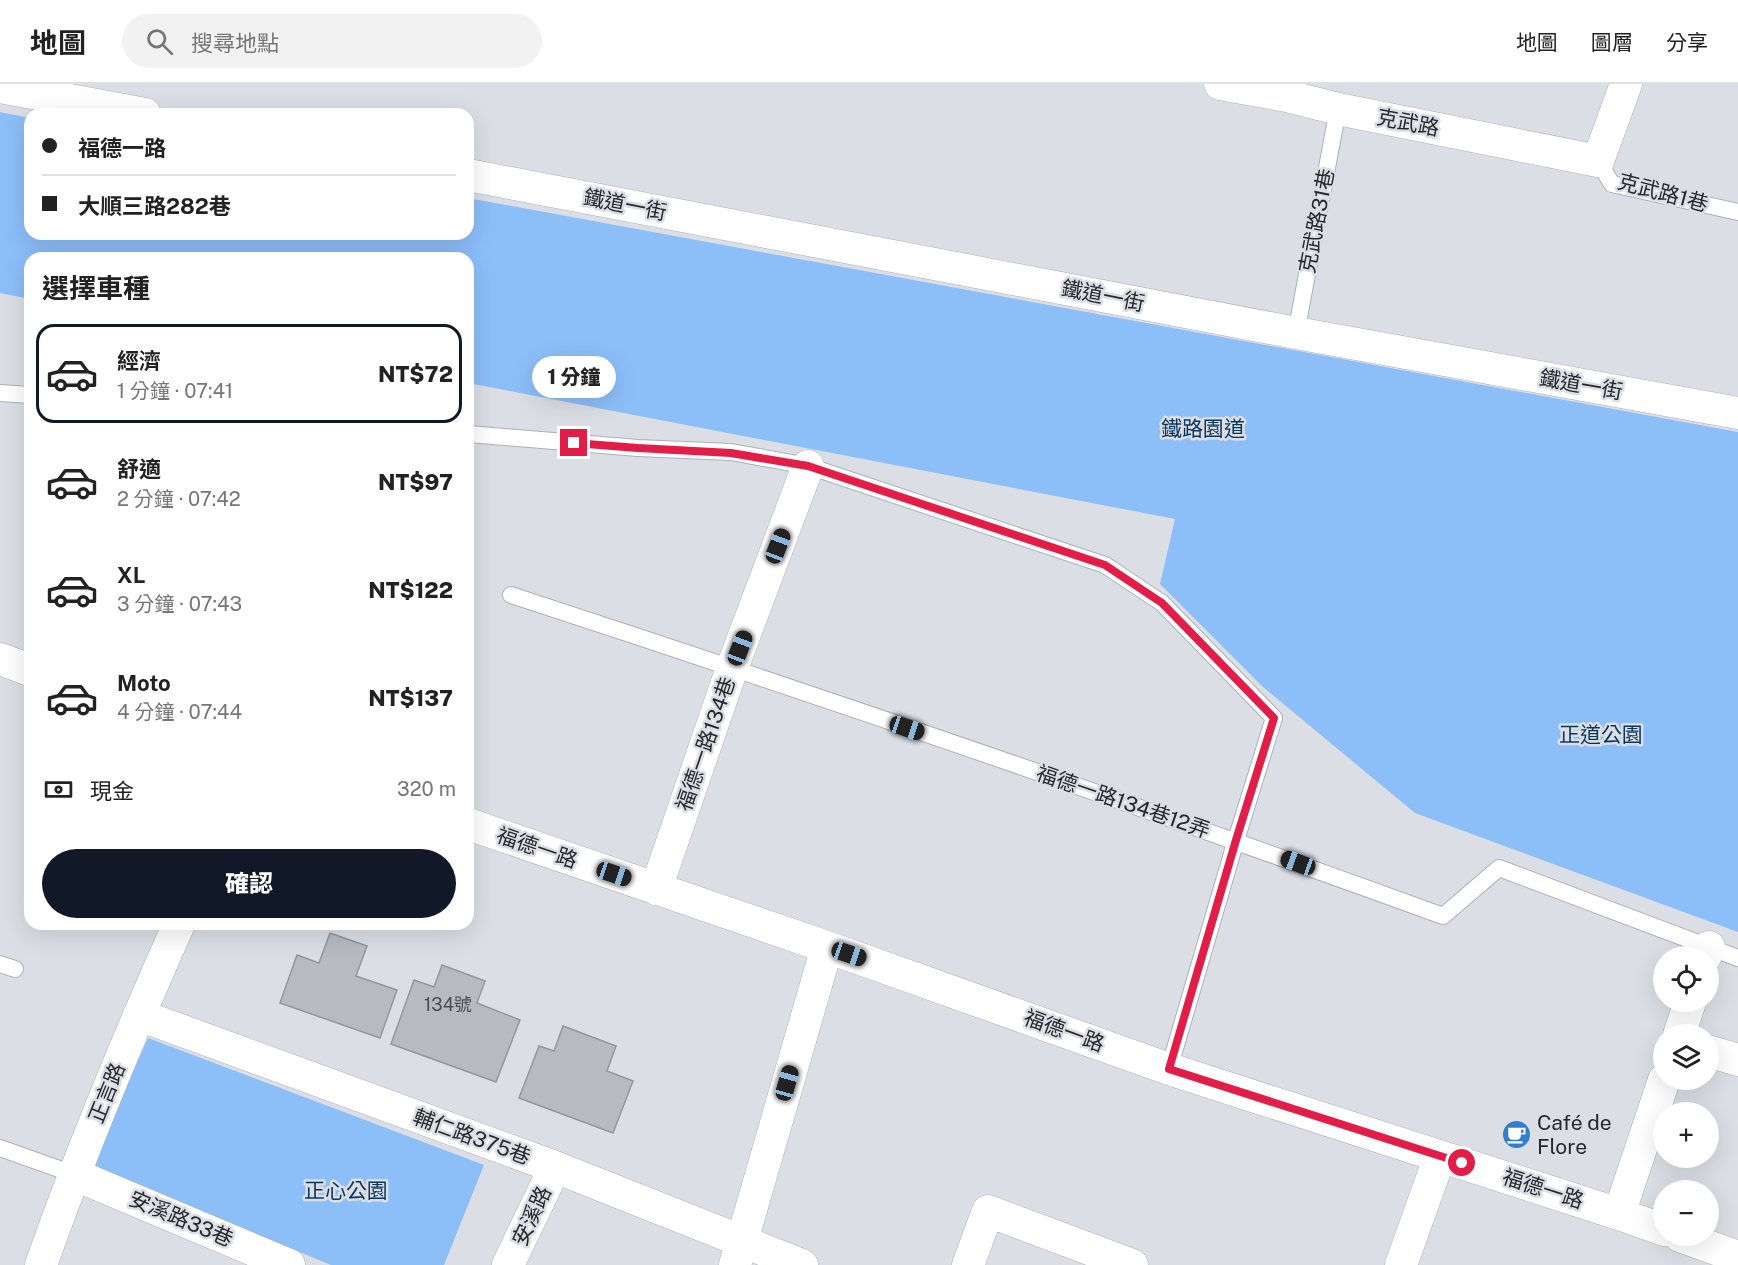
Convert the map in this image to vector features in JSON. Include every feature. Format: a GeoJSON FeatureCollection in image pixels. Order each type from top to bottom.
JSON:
{"type":"FeatureCollection","features":[{"type":"Feature","properties":{"kind":"street","name":"克武路"},"geometry":{"type":"LineString","coordinates":[[1220,84],[1288,90],[1338,109],[1598,161]]}},
{"type":"Feature","properties":{"kind":"street"},"geometry":{"type":"LineString","coordinates":[[1598,161],[1626,84]]}},
{"type":"Feature","properties":{"kind":"street"},"geometry":{"type":"LineString","coordinates":[[0,87],[39,89],[120,108]]}},
{"type":"Feature","properties":{"kind":"street","name":"鐵道一街"},"geometry":{"type":"LineString","coordinates":[[474,176],[1296,333],[1738,413]]}},
{"type":"Feature","properties":{"kind":"street","name":"福德一路134巷"},"geometry":{"type":"LineString","coordinates":[[656,889],[732,668],[808,466]]}},
{"type":"Feature","properties":{"kind":"street"},"geometry":{"type":"LineString","coordinates":[[0,659],[24,668]]}},
{"type":"Feature","properties":{"kind":"street","name":"福德一路"},"geometry":{"type":"LineString","coordinates":[[474,826],[827,947],[1169,1069],[1440,1155],[1653,1226]]}},
{"type":"Feature","properties":{"kind":"street","name":"正言路"},"geometry":{"type":"LineString","coordinates":[[41,1265],[73,1174],[176,930]]}},
{"type":"Feature","properties":{"kind":"street"},"geometry":{"type":"LineString","coordinates":[[738,1253],[827,947]]}},
{"type":"Feature","properties":{"kind":"street","name":"輔仁路375巷"},"geometry":{"type":"LineString","coordinates":[[139,1015],[555,1167],[738,1253],[802,1265]]}},
{"type":"Feature","properties":{"kind":"street"},"geometry":{"type":"LineString","coordinates":[[1719,1054],[1738,1060]]}},
{"type":"Feature","properties":{"kind":"street"},"geometry":{"type":"LineString","coordinates":[[1619,1214],[1661,1090]]}},
{"type":"Feature","properties":{"kind":"street"},"geometry":{"type":"LineString","coordinates":[[1401,1265],[1440,1155]]}},
{"type":"Feature","properties":{"kind":"street","name":"安溪路"},"geometry":{"type":"LineString","coordinates":[[508,1265],[555,1167]]}},
{"type":"Feature","properties":{"kind":"street","name":"安溪路33巷"},"geometry":{"type":"LineString","coordinates":[[73,1174],[289,1265]]}},
{"type":"Feature","properties":{"kind":"street"},"geometry":{"type":"LineString","coordinates":[[968,1265],[988,1211],[1132,1265]]}},
{"type":"Feature","properties":{"kind":"street"},"geometry":{"type":"LineString","coordinates":[[1708,1246],[1738,1257]]}},
{"type":"Feature","properties":{"kind":"lane","name":"克武路31巷"},"geometry":{"type":"LineString","coordinates":[[1296,333],[1338,109]]}},
{"type":"Feature","properties":{"kind":"lane","name":"克武路1巷"},"geometry":{"type":"LineString","coordinates":[[1598,161],[1612,184],[1738,212]]}},
{"type":"Feature","properties":{"kind":"lane"},"geometry":{"type":"LineString","coordinates":[[0,393],[24,395]]}},
{"type":"Feature","properties":{"kind":"lane"},"geometry":{"type":"LineString","coordinates":[[474,434],[731,453],[808,466],[1105,565],[1162,603],[1274,718],[1169,1069]]}},
{"type":"Feature","properties":{"kind":"lane","name":"福德一路134巷12弄"},"geometry":{"type":"LineString","coordinates":[[511,594],[1236,840],[1443,916],[1499,868],[1692,946]]}},
{"type":"Feature","properties":{"kind":"lane"},"geometry":{"type":"LineString","coordinates":[[1719,954],[1738,958]]}},
{"type":"Feature","properties":{"kind":"lane"},"geometry":{"type":"LineString","coordinates":[[0,1148],[73,1174]]}},
{"type":"Feature","properties":{"kind":"green space","name":"鐵路園道"},"geometry":{"type":"Polygon","coordinates":[[[0,112],[24,117],[24,240],[474,240],[474,199],[1738,432],[1738,932],[1415,813],[1263,687],[1160,584],[1175,519],[474,384],[474,252],[24,252],[24,298],[0,293],[0,112]]]}},
{"type":"Feature","properties":{"kind":"green space","name":"正心公園"},"geometry":{"type":"Polygon","coordinates":[[[148,1038],[484,1165],[444,1265],[331,1265],[91,1165],[148,1038]]]}},
{"type":"Feature","properties":{"kind":"building"},"geometry":{"type":"Polygon","coordinates":[[[330,933],[367,946],[356,976],[397,990],[380,1038],[280,1003],[297,955],[319,963],[330,933]]]}},
{"type":"Feature","properties":{"kind":"building"},"geometry":{"type":"Polygon","coordinates":[[[442,965],[485,981],[477,1003],[520,1020],[496,1082],[391,1044],[414,980],[434,987],[442,965]]]}},
{"type":"Feature","properties":{"kind":"building"},"geometry":{"type":"Polygon","coordinates":[[[563,1026],[616,1046],[607,1071],[633,1081],[613,1133],[519,1098],[539,1046],[554,1051],[563,1026]]]}},
{"type":"Feature","properties":{"kind":"place","name":"Café de Flore"},"geometry":{"type":"Point","coordinates":[1516,1135]}},
{"type":"Feature","properties":{"kind":"route"},"geometry":{"type":"LineString","coordinates":[[574,443],[731,453],[808,466],[1105,565],[1162,603],[1274,718],[1169,1069],[1462,1163]]}},
{"type":"Feature","properties":{"kind":"park label","name":"正道公園"},"geometry":{"type":"Point","coordinates":[1601,735]}}]}
